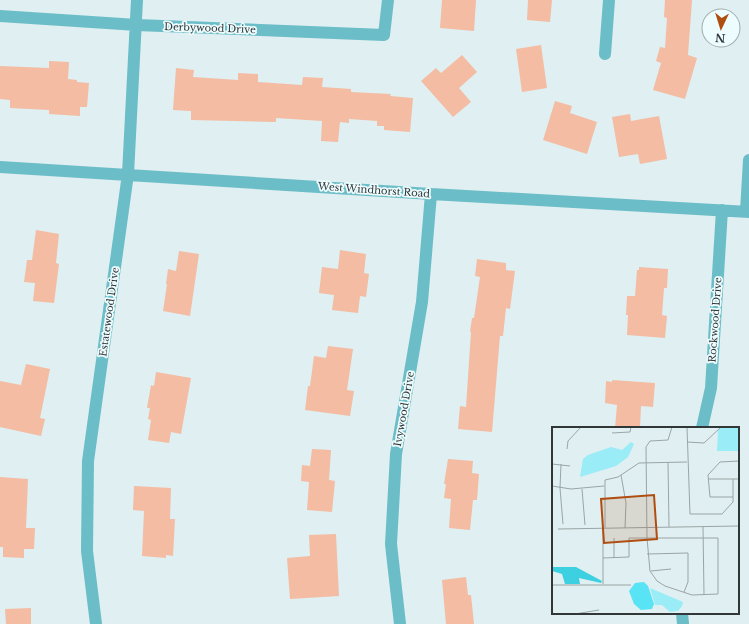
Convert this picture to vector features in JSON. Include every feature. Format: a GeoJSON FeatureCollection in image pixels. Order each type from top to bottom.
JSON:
{"type":"FeatureCollection","features":[{"type":"Feature","properties":{"kind":"street","name":"Estatewood Drive"},"geometry":{"type":"LineString","coordinates":[[96,624],[87,551],[88,461],[128,174],[138,0]]}},
{"type":"Feature","properties":{"kind":"street","name":"Derbywood Drive"},"geometry":{"type":"LineString","coordinates":[[0,16],[137,25],[384,35],[388,0]]}},
{"type":"Feature","properties":{"kind":"street"},"geometry":{"type":"LineString","coordinates":[[606,54],[609,0]]}},
{"type":"Feature","properties":{"kind":"street"},"geometry":{"type":"LineString","coordinates":[[747,212],[749,160]]}},
{"type":"Feature","properties":{"kind":"street","name":"West Windhorst Road"},"geometry":{"type":"LineString","coordinates":[[0,167],[747,212]]}},
{"type":"Feature","properties":{"kind":"street","name":"Ivywood Drive"},"geometry":{"type":"LineString","coordinates":[[400,624],[392,544],[396,454],[422,302],[431,194]]}},
{"type":"Feature","properties":{"kind":"street","name":"Rockwood Drive"},"geometry":{"type":"LineString","coordinates":[[702,427],[711,388],[722,210]]}},
{"type":"Feature","properties":{"kind":"street"},"geometry":{"type":"LineString","coordinates":[[682,614],[683,624]]}},
{"type":"Feature","properties":{"kind":"building"},"geometry":{"type":"Polygon","coordinates":[[[442,0],[476,0],[474,31],[440,28],[442,0]]]}},
{"type":"Feature","properties":{"kind":"building"},"geometry":{"type":"Polygon","coordinates":[[[528,0],[552,0],[550,22],[527,20],[528,0]]]}},
{"type":"Feature","properties":{"kind":"building"},"geometry":{"type":"Polygon","coordinates":[[[665,0],[692,0],[688,55],[697,58],[685,99],[653,90],[661,63],[656,61],[660,47],[665,48],[667,18],[664,17],[665,0]]]}},
{"type":"Feature","properties":{"kind":"building"},"geometry":{"type":"Polygon","coordinates":[[[541,45],[547,88],[522,92],[516,49],[541,45]]]}},
{"type":"Feature","properties":{"kind":"building"},"geometry":{"type":"Polygon","coordinates":[[[462,55],[477,72],[459,88],[471,102],[453,117],[421,81],[436,68],[441,73],[462,55]]]}},
{"type":"Feature","properties":{"kind":"building"},"geometry":{"type":"Polygon","coordinates":[[[49,61],[69,62],[68,79],[77,80],[77,82],[89,83],[87,107],[80,107],[80,116],[49,114],[49,110],[10,108],[10,100],[0,99],[0,66],[49,68],[49,61]]]}},
{"type":"Feature","properties":{"kind":"building"},"geometry":{"type":"Polygon","coordinates":[[[176,68],[194,70],[193,77],[238,80],[238,73],[258,74],[258,82],[302,85],[303,77],[323,78],[322,87],[351,89],[351,92],[391,94],[390,96],[413,98],[410,132],[384,130],[384,126],[377,126],[377,121],[349,119],[349,123],[340,122],[338,142],[321,141],[322,121],[276,118],[276,122],[191,120],[191,111],[173,110],[176,68]]]}},
{"type":"Feature","properties":{"kind":"building"},"geometry":{"type":"Polygon","coordinates":[[[555,101],[572,106],[570,113],[597,122],[587,154],[543,140],[555,101]]]}},
{"type":"Feature","properties":{"kind":"building"},"geometry":{"type":"Polygon","coordinates":[[[630,114],[631,121],[659,116],[667,159],[640,164],[638,154],[619,157],[612,117],[630,114]]]}},
{"type":"Feature","properties":{"kind":"building"},"geometry":{"type":"Polygon","coordinates":[[[36,230],[59,234],[56,263],[59,264],[54,303],[33,301],[35,283],[24,282],[27,260],[32,260],[36,230]]]}},
{"type":"Feature","properties":{"kind":"building"},"geometry":{"type":"Polygon","coordinates":[[[340,250],[366,254],[364,273],[369,274],[366,297],[360,296],[358,313],[332,310],[334,295],[319,293],[322,267],[338,269],[340,250]]]}},
{"type":"Feature","properties":{"kind":"building"},"geometry":{"type":"Polygon","coordinates":[[[179,251],[199,254],[190,316],[163,311],[168,269],[176,271],[179,251]]]}},
{"type":"Feature","properties":{"kind":"building"},"geometry":{"type":"Polygon","coordinates":[[[477,259],[506,263],[506,270],[515,271],[510,309],[506,308],[503,336],[500,336],[492,432],[458,429],[460,406],[466,407],[470,332],[472,318],[474,318],[480,277],[475,276],[477,259]]]}},
{"type":"Feature","properties":{"kind":"building"},"geometry":{"type":"Polygon","coordinates":[[[639,267],[668,269],[667,288],[664,288],[662,315],[667,316],[665,338],[627,335],[627,296],[635,296],[637,270],[639,270],[639,267]]]}},
{"type":"Feature","properties":{"kind":"building"},"geometry":{"type":"Polygon","coordinates":[[[328,346],[353,349],[347,390],[354,391],[350,416],[305,410],[314,356],[326,358],[328,346]]]}},
{"type":"Feature","properties":{"kind":"building"},"geometry":{"type":"Polygon","coordinates":[[[26,364],[50,369],[40,418],[45,419],[41,436],[0,427],[0,381],[21,385],[26,364]]]}},
{"type":"Feature","properties":{"kind":"building"},"geometry":{"type":"Polygon","coordinates":[[[156,372],[191,378],[181,434],[171,432],[169,443],[148,440],[151,420],[148,419],[150,408],[147,408],[151,385],[154,386],[156,372]]]}},
{"type":"Feature","properties":{"kind":"building"},"geometry":{"type":"Polygon","coordinates":[[[612,380],[655,383],[653,407],[641,406],[640,427],[615,427],[617,405],[605,403],[606,381],[612,382],[612,380]]]}},
{"type":"Feature","properties":{"kind":"building"},"geometry":{"type":"Polygon","coordinates":[[[312,449],[331,450],[329,480],[335,481],[332,512],[307,510],[309,482],[301,481],[302,465],[310,466],[312,449]]]}},
{"type":"Feature","properties":{"kind":"building"},"geometry":{"type":"Polygon","coordinates":[[[448,459],[473,461],[472,473],[479,474],[477,500],[473,500],[470,530],[449,528],[451,499],[444,498],[446,484],[444,484],[448,459]]]}},
{"type":"Feature","properties":{"kind":"building"},"geometry":{"type":"Polygon","coordinates":[[[0,477],[28,479],[26,528],[35,528],[34,549],[24,549],[24,558],[3,557],[3,547],[0,547],[0,477]]]}},
{"type":"Feature","properties":{"kind":"building"},"geometry":{"type":"Polygon","coordinates":[[[134,486],[171,488],[170,519],[175,519],[173,556],[166,555],[166,558],[142,556],[144,511],[133,510],[134,486]]]}},
{"type":"Feature","properties":{"kind":"building"},"geometry":{"type":"Polygon","coordinates":[[[336,534],[339,596],[290,599],[287,558],[310,556],[309,535],[336,534]]]}},
{"type":"Feature","properties":{"kind":"building"},"geometry":{"type":"Polygon","coordinates":[[[466,577],[468,595],[471,595],[474,624],[446,624],[442,580],[466,577]]]}},
{"type":"Feature","properties":{"kind":"building"},"geometry":{"type":"Polygon","coordinates":[[[31,608],[31,624],[6,624],[5,609],[31,608]]]}}]}
